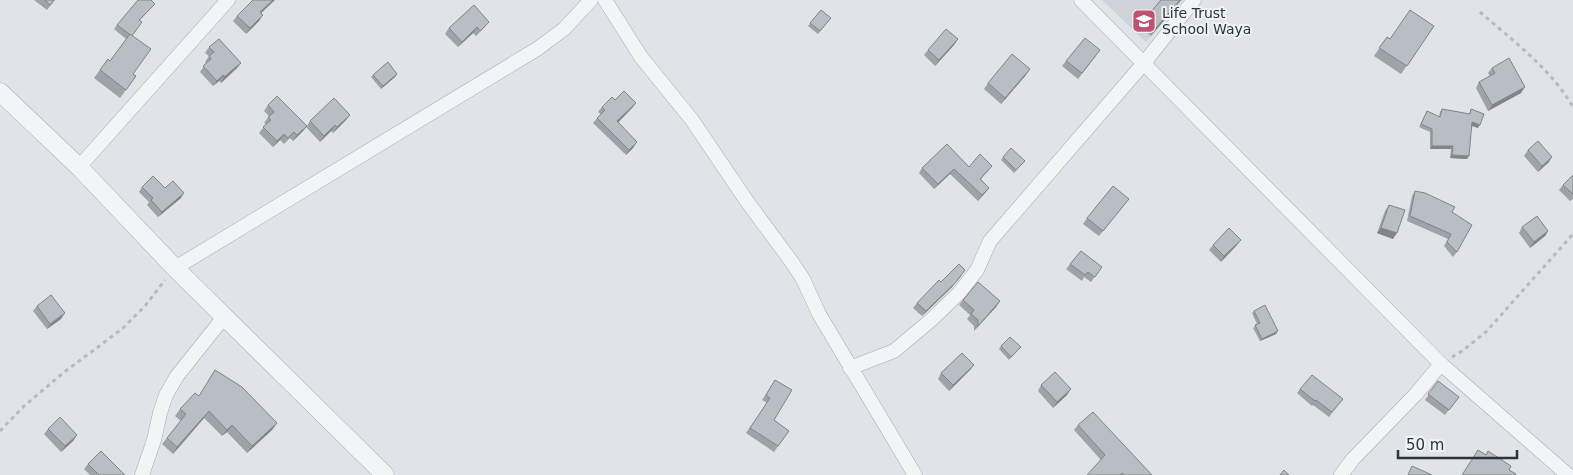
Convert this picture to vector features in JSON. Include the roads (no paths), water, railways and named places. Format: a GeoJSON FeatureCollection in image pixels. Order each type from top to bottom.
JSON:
{"type":"FeatureCollection","features":[{"type":"Feature","properties":{"kind":"street"},"geometry":{"type":"LineString","coordinates":[[79,167],[228,0]]}},
{"type":"Feature","properties":{"kind":"street"},"geometry":{"type":"LineString","coordinates":[[175,268],[537,50],[564,29],[591,0]]}},
{"type":"Feature","properties":{"kind":"street"},"geometry":{"type":"LineString","coordinates":[[605,0],[641,57],[692,120],[803,279],[819,314],[915,475]]}},
{"type":"Feature","properties":{"kind":"street"},"geometry":{"type":"LineString","coordinates":[[1081,0],[1441,364],[1568,475]]}},
{"type":"Feature","properties":{"kind":"street"},"geometry":{"type":"LineString","coordinates":[[850,368],[894,352],[959,293],[977,270],[990,242],[1144,63],[1194,0]]}},
{"type":"Feature","properties":{"kind":"street"},"geometry":{"type":"LineString","coordinates":[[0,92],[79,167],[175,268],[385,475]]}},
{"type":"Feature","properties":{"kind":"street"},"geometry":{"type":"LineString","coordinates":[[142,475],[166,395],[177,376],[224,317]]}},
{"type":"Feature","properties":{"kind":"street"},"geometry":{"type":"LineString","coordinates":[[1341,475],[1353,458],[1416,394],[1441,364]]}},
{"type":"Feature","properties":{"kind":"place","name":"Life Trust School Waya"},"geometry":{"type":"Point","coordinates":[1144,21]}}]}
